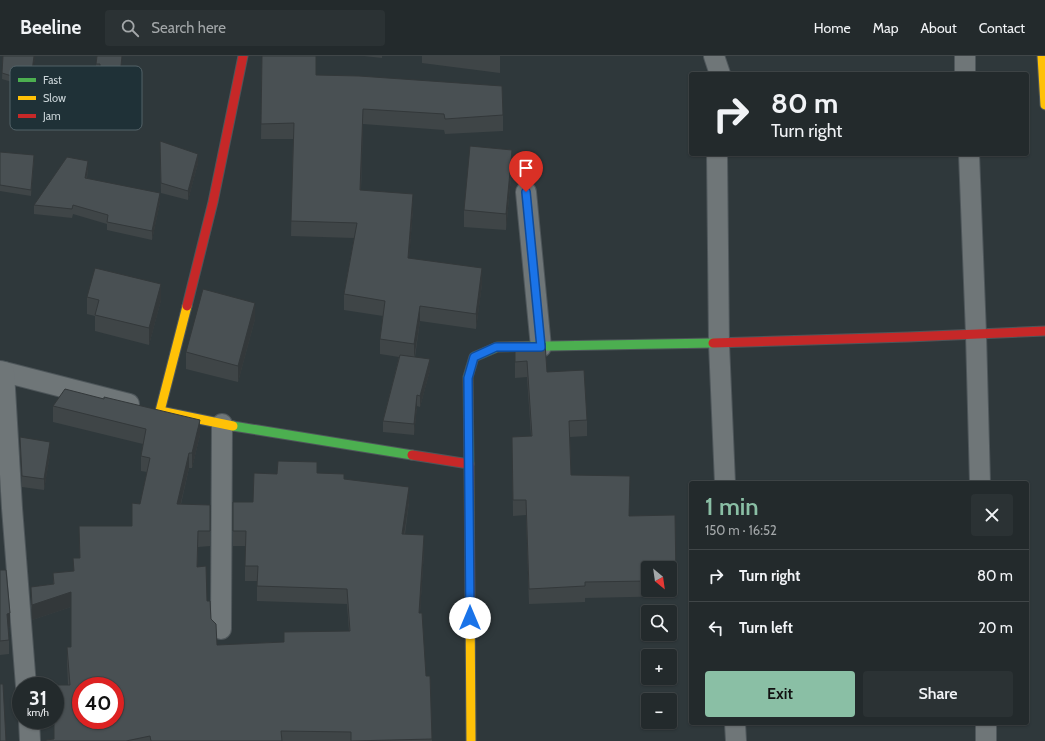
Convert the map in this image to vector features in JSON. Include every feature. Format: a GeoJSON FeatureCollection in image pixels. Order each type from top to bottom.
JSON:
{"type":"FeatureCollection","features":[{"type":"Feature","properties":{"kind":"street"},"geometry":{"type":"LineString","coordinates":[[160,411],[213,202],[243,56]]}},
{"type":"Feature","properties":{"kind":"street"},"geometry":{"type":"LineString","coordinates":[[714,56],[719,72]]}},
{"type":"Feature","properties":{"kind":"street"},"geometry":{"type":"LineString","coordinates":[[965,56],[965,72]]}},
{"type":"Feature","properties":{"kind":"street"},"geometry":{"type":"LineString","coordinates":[[1042,56],[1045,105]]}},
{"type":"Feature","properties":{"kind":"street"},"geometry":{"type":"LineString","coordinates":[[717,156],[718,344],[725,481]]}},
{"type":"Feature","properties":{"kind":"street"},"geometry":{"type":"LineString","coordinates":[[969,156],[980,481]]}},
{"type":"Feature","properties":{"kind":"street"},"geometry":{"type":"LineString","coordinates":[[526,192],[541,347]]}},
{"type":"Feature","properties":{"kind":"street"},"geometry":{"type":"LineString","coordinates":[[472,741],[468,378],[474,357],[496,347],[718,344],[1045,331]]}},
{"type":"Feature","properties":{"kind":"street"},"geometry":{"type":"LineString","coordinates":[[25,677],[6,509],[2,372],[160,411],[222,424],[469,464]]}},
{"type":"Feature","properties":{"kind":"street"},"geometry":{"type":"LineString","coordinates":[[221,629],[222,424]]}},
{"type":"Feature","properties":{"kind":"street"},"geometry":{"type":"LineString","coordinates":[[736,725],[736,741]]}},
{"type":"Feature","properties":{"kind":"street"},"geometry":{"type":"LineString","coordinates":[[986,725],[986,741]]}},
{"type":"Feature","properties":{"kind":"street"},"geometry":{"type":"LineString","coordinates":[[29,729],[30,741]]}},
{"type":"Feature","properties":{"kind":"building"},"geometry":{"type":"Polygon","coordinates":[[[3,56],[34,56],[33,66],[10,66],[10,75],[2,73],[3,56]]]}},
{"type":"Feature","properties":{"kind":"building"},"geometry":{"type":"Polygon","coordinates":[[[97,56],[122,56],[121,66],[100,66],[100,64],[96,64],[97,56]]]}},
{"type":"Feature","properties":{"kind":"building"},"geometry":{"type":"Polygon","coordinates":[[[262,56],[316,56],[316,75],[359,76],[502,86],[503,115],[445,119],[444,114],[363,109],[360,190],[413,194],[408,258],[482,268],[476,314],[420,306],[414,344],[380,339],[385,301],[344,294],[357,223],[291,221],[294,123],[261,124],[262,56]]]}},
{"type":"Feature","properties":{"kind":"building"},"geometry":{"type":"Polygon","coordinates":[[[160,141],[198,154],[188,191],[161,183],[160,141]]]}},
{"type":"Feature","properties":{"kind":"building"},"geometry":{"type":"Polygon","coordinates":[[[470,146],[512,150],[506,214],[464,210],[470,146]]]}},
{"type":"Feature","properties":{"kind":"building"},"geometry":{"type":"Polygon","coordinates":[[[0,152],[34,155],[31,190],[0,185],[0,152]]]}},
{"type":"Feature","properties":{"kind":"building"},"geometry":{"type":"Polygon","coordinates":[[[67,157],[88,161],[85,178],[160,193],[152,231],[107,222],[108,215],[73,205],[72,209],[34,205],[67,157]]]}},
{"type":"Feature","properties":{"kind":"building"},"geometry":{"type":"Polygon","coordinates":[[[95,268],[161,284],[149,328],[95,315],[99,300],[87,297],[95,268]]]}},
{"type":"Feature","properties":{"kind":"building"},"geometry":{"type":"Polygon","coordinates":[[[203,289],[255,303],[238,366],[186,352],[203,289]]]}},
{"type":"Feature","properties":{"kind":"building"},"geometry":{"type":"Polygon","coordinates":[[[545,343],[547,372],[584,370],[587,420],[569,421],[571,475],[630,476],[629,516],[675,515],[676,561],[641,561],[641,581],[585,582],[585,586],[529,589],[526,500],[513,500],[512,437],[532,436],[527,361],[515,362],[515,344],[545,343]]]}},
{"type":"Feature","properties":{"kind":"building"},"geometry":{"type":"Polygon","coordinates":[[[400,355],[430,359],[420,396],[417,395],[414,424],[383,421],[400,355]]]}},
{"type":"Feature","properties":{"kind":"building"},"geometry":{"type":"Polygon","coordinates":[[[65,389],[200,420],[192,453],[189,453],[177,504],[210,505],[210,531],[198,531],[197,567],[206,566],[207,601],[210,601],[211,619],[216,624],[217,645],[284,642],[284,632],[350,631],[347,589],[257,586],[258,566],[245,566],[246,531],[233,531],[233,502],[253,502],[254,473],[277,474],[278,461],[317,462],[317,473],[344,474],[344,479],[409,487],[402,534],[424,535],[419,613],[422,613],[426,676],[430,676],[432,739],[351,741],[351,732],[281,731],[282,741],[151,741],[150,736],[126,741],[46,741],[54,739],[54,729],[64,729],[64,685],[70,685],[67,647],[71,647],[71,592],[32,605],[31,587],[54,584],[53,573],[74,571],[73,558],[80,558],[79,526],[132,526],[132,503],[140,504],[150,458],[141,456],[146,429],[53,406],[65,389]]]}},
{"type":"Feature","properties":{"kind":"building"},"geometry":{"type":"Polygon","coordinates":[[[20,437],[50,442],[44,479],[22,476],[20,437]]]}},
{"type":"Feature","properties":{"kind":"building"},"geometry":{"type":"Polygon","coordinates":[[[0,570],[6,570],[10,613],[7,614],[9,640],[0,641],[0,570]]]}},
{"type":"Feature","properties":{"kind":"building"},"geometry":{"type":"Polygon","coordinates":[[[0,684],[3,684],[6,741],[0,741],[0,684]]]}},
{"type":"Feature","properties":{"kind":"traffic: fast"},"geometry":{"type":"LineString","coordinates":[[469,464],[468,377],[474,357],[497,347],[713,343]]}},
{"type":"Feature","properties":{"kind":"traffic: fast"},"geometry":{"type":"LineString","coordinates":[[233,426],[412,455]]}},
{"type":"Feature","properties":{"kind":"traffic: slow"},"geometry":{"type":"LineString","coordinates":[[1042,56],[1045,105]]}},
{"type":"Feature","properties":{"kind":"traffic: slow"},"geometry":{"type":"LineString","coordinates":[[187,306],[160,411],[233,426]]}},
{"type":"Feature","properties":{"kind":"traffic: slow"},"geometry":{"type":"LineString","coordinates":[[470,599],[471,741]]}},
{"type":"Feature","properties":{"kind":"traffic: jam"},"geometry":{"type":"LineString","coordinates":[[187,306],[213,202],[243,56]]}},
{"type":"Feature","properties":{"kind":"traffic: jam"},"geometry":{"type":"LineString","coordinates":[[713,343],[1045,331]]}},
{"type":"Feature","properties":{"kind":"traffic: jam"},"geometry":{"type":"LineString","coordinates":[[412,455],[469,464],[470,599]]}},
{"type":"Feature","properties":{"kind":"route"},"geometry":{"type":"LineString","coordinates":[[470,618],[468,378],[474,357],[496,347],[541,347],[526,192]]}}]}
